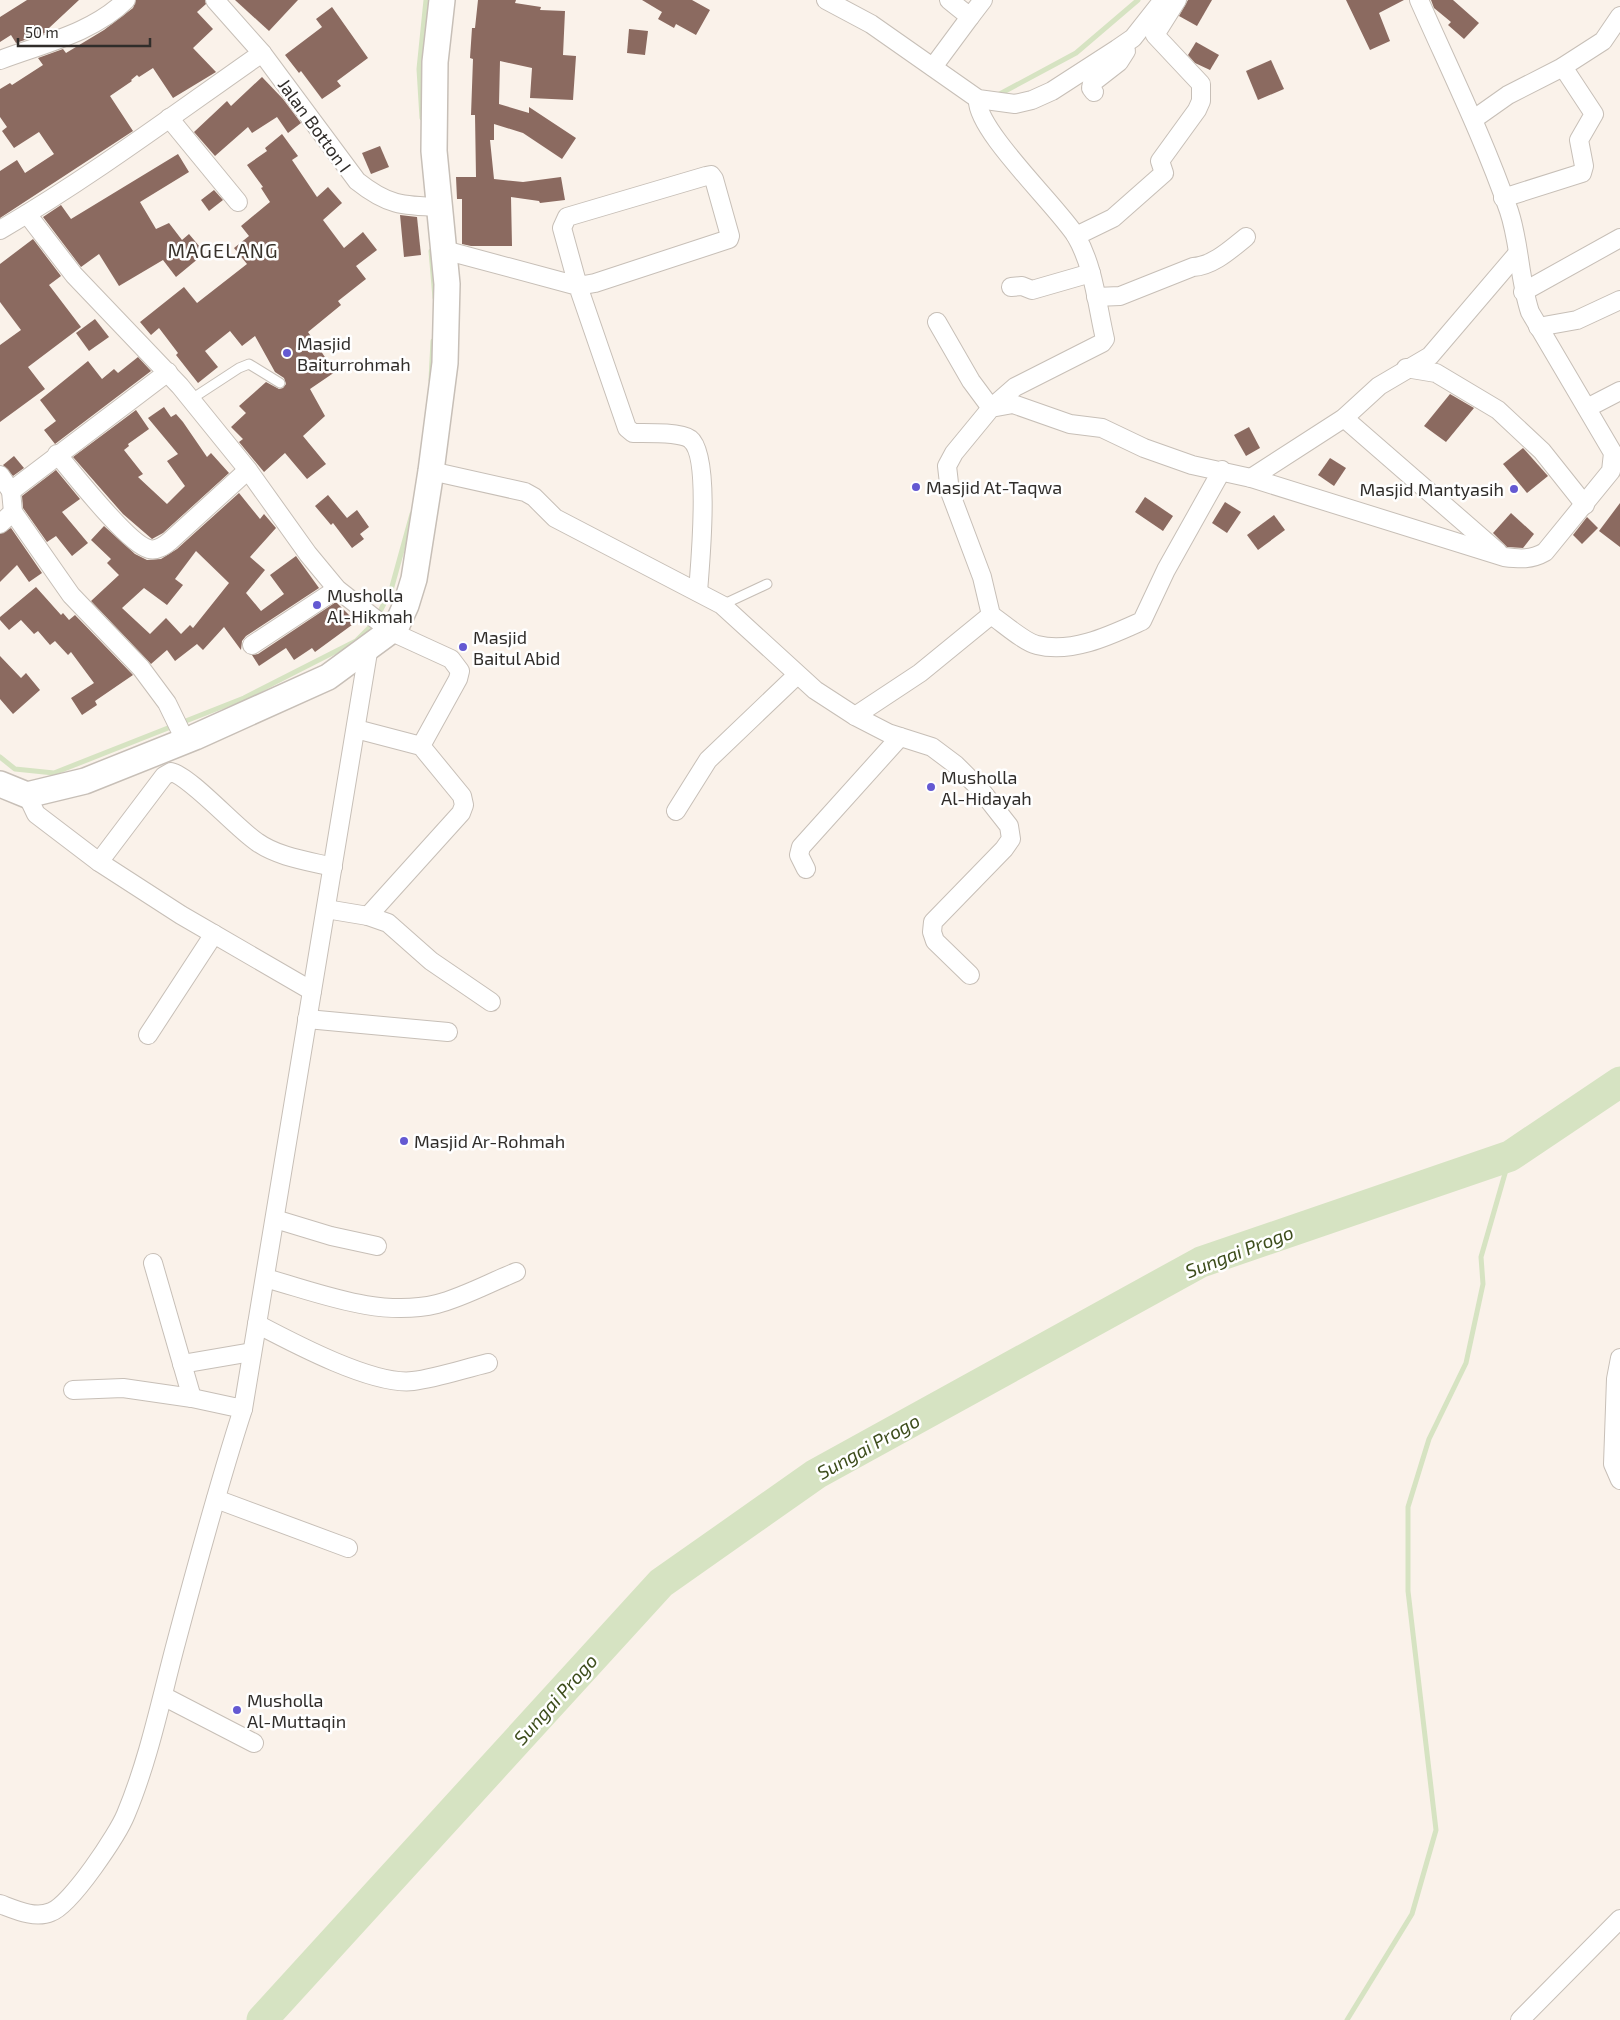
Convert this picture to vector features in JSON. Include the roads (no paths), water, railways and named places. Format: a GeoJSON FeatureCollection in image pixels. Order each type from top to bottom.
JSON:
{"type":"FeatureCollection","features":[{"type":"Feature","properties":{"kind":"main road"},"geometry":{"type":"LineString","coordinates":[[0,784],[27,795],[85,781],[182,734],[328,677],[388,630],[406,605],[414,579],[445,363],[447,284],[444,250],[430,207],[434,150],[435,62],[442,0]]}},
{"type":"Feature","properties":{"kind":"street"},"geometry":{"type":"LineString","coordinates":[[0,60],[87,27],[112,14],[126,0]]}},
{"type":"Feature","properties":{"kind":"street","name":"Jalan Botton I"},"geometry":{"type":"LineString","coordinates":[[215,0],[262,53],[357,181],[376,196],[408,207],[430,207]]}},
{"type":"Feature","properties":{"kind":"street"},"geometry":{"type":"LineString","coordinates":[[826,0],[871,24],[936,64],[978,98],[1015,104],[1032,100],[1075,77],[1133,38]]}},
{"type":"Feature","properties":{"kind":"street"},"geometry":{"type":"LineString","coordinates":[[949,0],[970,16]]}},
{"type":"Feature","properties":{"kind":"street"},"geometry":{"type":"LineString","coordinates":[[936,64],[983,0]]}},
{"type":"Feature","properties":{"kind":"street"},"geometry":{"type":"LineString","coordinates":[[1094,92],[1091,88],[1092,83],[1119,62],[1133,38],[1163,0]]}},
{"type":"Feature","properties":{"kind":"street"},"geometry":{"type":"LineString","coordinates":[[1076,236],[1113,218],[1164,173],[1160,161],[1197,110],[1202,93],[1201,84],[1155,35],[1177,0]]}},
{"type":"Feature","properties":{"kind":"street"},"geometry":{"type":"LineString","coordinates":[[991,408],[1014,404],[1070,424],[1102,428],[1144,448],[1192,465],[1222,470],[1251,478],[1504,557],[1534,558],[1545,552],[1611,471],[1613,453],[1538,327],[1523,292],[1509,213],[1474,120],[1419,0]]}},
{"type":"Feature","properties":{"kind":"street"},"geometry":{"type":"LineString","coordinates":[[1474,120],[1508,95],[1563,67],[1603,41],[1620,16]]}},
{"type":"Feature","properties":{"kind":"street"},"geometry":{"type":"LineString","coordinates":[[0,230],[28,214],[262,53]]}},
{"type":"Feature","properties":{"kind":"street"},"geometry":{"type":"LineString","coordinates":[[1503,198],[1582,173],[1584,166],[1579,140],[1594,114],[1563,67]]}},
{"type":"Feature","properties":{"kind":"street"},"geometry":{"type":"LineString","coordinates":[[978,98],[978,111],[998,141],[1076,236],[1091,273],[1105,339],[1102,343],[1015,387],[991,408],[954,453],[947,466],[950,492],[982,577],[991,615],[1036,645],[1060,648],[1106,637],[1142,621],[1166,570],[1222,470]]}},
{"type":"Feature","properties":{"kind":"street"},"geometry":{"type":"LineString","coordinates":[[169,118],[238,202]]}},
{"type":"Feature","properties":{"kind":"street"},"geometry":{"type":"LineString","coordinates":[[444,250],[578,286],[595,284],[729,239],[730,236],[711,175],[567,217],[562,228],[578,286],[627,428],[633,433],[684,436],[692,440],[698,453],[704,498],[698,592]]}},
{"type":"Feature","properties":{"kind":"street"},"geometry":{"type":"LineString","coordinates":[[28,214],[74,275],[168,372],[248,470],[308,554],[337,589],[388,630],[450,659],[460,670],[458,680],[421,746]]}},
{"type":"Feature","properties":{"kind":"street"},"geometry":{"type":"LineString","coordinates":[[1096,297],[1120,296],[1193,267],[1202,267],[1246,237]]}},
{"type":"Feature","properties":{"kind":"street"},"geometry":{"type":"LineString","coordinates":[[1523,292],[1620,238]]}},
{"type":"Feature","properties":{"kind":"street"},"geometry":{"type":"LineString","coordinates":[[1251,478],[1344,418],[1380,386],[1406,368],[1430,356],[1517,254]]}},
{"type":"Feature","properties":{"kind":"street"},"geometry":{"type":"LineString","coordinates":[[1011,287],[1022,286],[1032,290],[1091,273]]}},
{"type":"Feature","properties":{"kind":"street"},"geometry":{"type":"LineString","coordinates":[[1538,327],[1578,320],[1620,300]]}},
{"type":"Feature","properties":{"kind":"street"},"geometry":{"type":"LineString","coordinates":[[937,322],[971,381],[991,408]]}},
{"type":"Feature","properties":{"kind":"street"},"geometry":{"type":"LineString","coordinates":[[1406,368],[1436,373],[1498,410],[1542,451],[1585,504]]}},
{"type":"Feature","properties":{"kind":"street"},"geometry":{"type":"LineString","coordinates":[[11,491],[57,454],[168,372]]}},
{"type":"Feature","properties":{"kind":"street"},"geometry":{"type":"LineString","coordinates":[[1587,408],[1620,391]]}},
{"type":"Feature","properties":{"kind":"street"},"geometry":{"type":"LineString","coordinates":[[1344,418],[1504,557]]}},
{"type":"Feature","properties":{"kind":"street"},"geometry":{"type":"LineString","coordinates":[[57,454],[109,515],[140,546],[150,550],[170,542],[248,470]]}},
{"type":"Feature","properties":{"kind":"street"},"geometry":{"type":"LineString","coordinates":[[431,471],[525,492],[534,497],[555,518],[722,604],[797,675],[815,690],[854,716],[900,737],[932,747],[956,765],[980,789],[1009,826],[1011,840],[933,922],[932,932],[935,941],[970,975]]}},
{"type":"Feature","properties":{"kind":"street"},"geometry":{"type":"LineString","coordinates":[[0,475],[11,491],[13,512],[71,595],[141,668],[167,704],[182,734]]}},
{"type":"Feature","properties":{"kind":"street"},"geometry":{"type":"LineString","coordinates":[[0,524],[13,512]]}},
{"type":"Feature","properties":{"kind":"street"},"geometry":{"type":"LineString","coordinates":[[252,645],[337,589]]}},
{"type":"Feature","properties":{"kind":"street"},"geometry":{"type":"LineString","coordinates":[[854,716],[920,673],[991,615]]}},
{"type":"Feature","properties":{"kind":"street"},"geometry":{"type":"LineString","coordinates":[[0,1904],[38,1915],[51,1913],[68,1901],[126,1816],[163,1696],[216,1498],[243,1409],[370,646]]}},
{"type":"Feature","properties":{"kind":"street"},"geometry":{"type":"LineString","coordinates":[[676,811],[708,760],[797,675]]}},
{"type":"Feature","properties":{"kind":"street"},"geometry":{"type":"LineString","coordinates":[[356,729],[421,746],[462,796],[464,805],[461,813],[368,916]]}},
{"type":"Feature","properties":{"kind":"street"},"geometry":{"type":"LineString","coordinates":[[806,870],[799,855],[801,847],[900,737]]}},
{"type":"Feature","properties":{"kind":"street"},"geometry":{"type":"LineString","coordinates":[[99,862],[164,776],[171,772],[185,780],[257,842],[289,856],[333,867]]}},
{"type":"Feature","properties":{"kind":"street"},"geometry":{"type":"LineString","coordinates":[[27,795],[36,814],[99,862],[214,934],[312,991]]}},
{"type":"Feature","properties":{"kind":"street"},"geometry":{"type":"LineString","coordinates":[[326,909],[368,916],[388,923],[431,961],[491,1002]]}},
{"type":"Feature","properties":{"kind":"street"},"geometry":{"type":"LineString","coordinates":[[148,1035],[214,934]]}},
{"type":"Feature","properties":{"kind":"street"},"geometry":{"type":"LineString","coordinates":[[308,1019],[448,1032]]}},
{"type":"Feature","properties":{"kind":"street"},"geometry":{"type":"LineString","coordinates":[[274,1219],[332,1236],[377,1246]]}},
{"type":"Feature","properties":{"kind":"street"},"geometry":{"type":"LineString","coordinates":[[153,1263],[192,1398]]}},
{"type":"Feature","properties":{"kind":"street"},"geometry":{"type":"LineString","coordinates":[[264,1278],[354,1304],[410,1309],[439,1304],[516,1272]]}},
{"type":"Feature","properties":{"kind":"street"},"geometry":{"type":"LineString","coordinates":[[257,1324],[294,1344],[381,1378],[412,1381],[488,1363]]}},
{"type":"Feature","properties":{"kind":"street"},"geometry":{"type":"LineString","coordinates":[[182,1364],[252,1352]]}},
{"type":"Feature","properties":{"kind":"street"},"geometry":{"type":"LineString","coordinates":[[1620,1358],[1616,1378],[1613,1464],[1620,1480]]}},
{"type":"Feature","properties":{"kind":"street"},"geometry":{"type":"LineString","coordinates":[[73,1390],[123,1388],[192,1398],[243,1409]]}},
{"type":"Feature","properties":{"kind":"street"},"geometry":{"type":"LineString","coordinates":[[216,1498],[348,1548]]}},
{"type":"Feature","properties":{"kind":"street"},"geometry":{"type":"LineString","coordinates":[[163,1696],[254,1743]]}},
{"type":"Feature","properties":{"kind":"street"},"geometry":{"type":"LineString","coordinates":[[1520,2020],[1620,1919]]}},
{"type":"Feature","properties":{"kind":"lane"},"geometry":{"type":"LineString","coordinates":[[190,400],[238,368],[249,364],[280,383]]}},
{"type":"Feature","properties":{"kind":"lane"},"geometry":{"type":"LineString","coordinates":[[722,604],[768,584]]}},
{"type":"Feature","properties":{"kind":"waterway"},"geometry":{"type":"LineString","coordinates":[[422,118],[419,69],[426,0]]}},
{"type":"Feature","properties":{"kind":"waterway"},"geometry":{"type":"LineString","coordinates":[[996,96],[1076,53],[1138,0]]}},
{"type":"Feature","properties":{"kind":"waterway"},"geometry":{"type":"LineString","coordinates":[[431,251],[435,298]]}},
{"type":"Feature","properties":{"kind":"waterway"},"geometry":{"type":"LineString","coordinates":[[431,380],[433,341]]}},
{"type":"Feature","properties":{"kind":"waterway"},"geometry":{"type":"LineString","coordinates":[[0,757],[15,769],[54,773],[244,698],[356,641],[374,623],[391,590],[412,514]]}},
{"type":"Feature","properties":{"kind":"waterway","name":"Sungai Progo"},"geometry":{"type":"LineString","coordinates":[[262,2020],[661,1583],[816,1474],[1201,1262],[1510,1156],[1620,1082]]}},
{"type":"Feature","properties":{"kind":"waterway"},"geometry":{"type":"LineString","coordinates":[[1347,2020],[1412,1914],[1436,1830],[1408,1591],[1408,1507],[1429,1439],[1466,1363],[1483,1284],[1481,1257],[1510,1156]]}},
{"type":"Feature","properties":{"kind":"place","name":"Masjid Baiturrohmah"},"geometry":{"type":"Point","coordinates":[287,353]}},
{"type":"Feature","properties":{"kind":"place","name":"Masjid At-Taqwa"},"geometry":{"type":"Point","coordinates":[916,487]}},
{"type":"Feature","properties":{"kind":"place","name":"Masjid Mantyasih"},"geometry":{"type":"Point","coordinates":[1514,489]}},
{"type":"Feature","properties":{"kind":"place","name":"Musholla Al-Hikmah"},"geometry":{"type":"Point","coordinates":[317,605]}},
{"type":"Feature","properties":{"kind":"place","name":"Masjid Baitul Abid"},"geometry":{"type":"Point","coordinates":[463,647]}},
{"type":"Feature","properties":{"kind":"place","name":"Musholla Al-Hidayah"},"geometry":{"type":"Point","coordinates":[931,787]}},
{"type":"Feature","properties":{"kind":"place","name":"Masjid Ar-Rohmah"},"geometry":{"type":"Point","coordinates":[404,1141]}},
{"type":"Feature","properties":{"kind":"place","name":"Musholla Al-Muttaqin"},"geometry":{"type":"Point","coordinates":[237,1710]}},
{"type":"Feature","properties":{"kind":"district","name":"MAGELANG"},"geometry":{"type":"Point","coordinates":[223,250]}}]}
